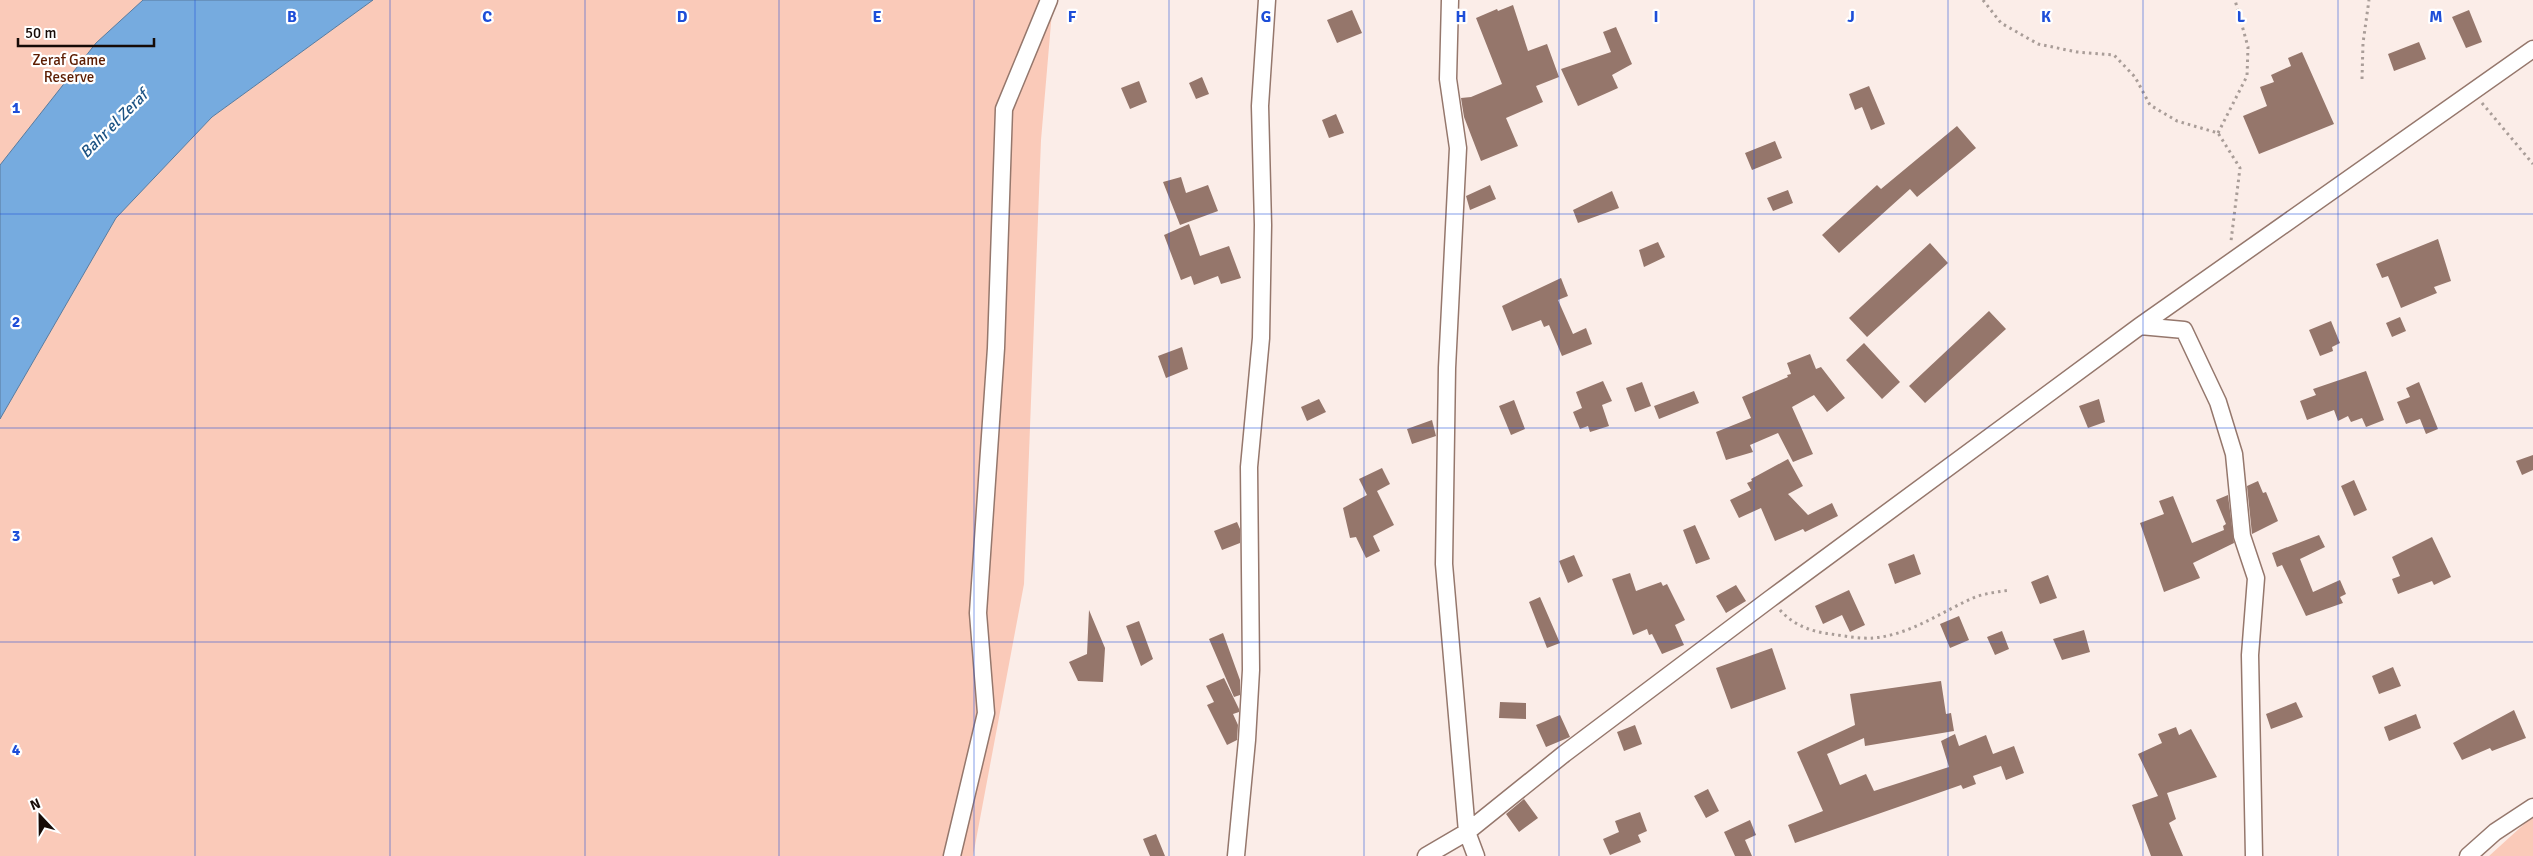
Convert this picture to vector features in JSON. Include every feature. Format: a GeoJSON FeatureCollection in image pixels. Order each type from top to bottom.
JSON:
{"type":"FeatureCollection","features":[{"type":"Feature","properties":{"kind":"street"},"geometry":{"type":"LineString","coordinates":[[952,856],[986,714],[978,613],[996,348],[1004,109],[1049,0]]}},
{"type":"Feature","properties":{"kind":"street"},"geometry":{"type":"LineString","coordinates":[[1236,856],[1247,740],[1251,670],[1249,467],[1261,338],[1263,225],[1260,106],[1267,0]]}},
{"type":"Feature","properties":{"kind":"street"},"geometry":{"type":"LineString","coordinates":[[1450,0],[1448,79],[1458,148],[1447,368],[1444,564],[1467,832],[1476,856]]}},
{"type":"Feature","properties":{"kind":"street"},"geometry":{"type":"LineString","coordinates":[[1426,856],[1467,832],[1564,754],[1770,599],[2140,326],[2533,48]]}},
{"type":"Feature","properties":{"kind":"street"},"geometry":{"type":"LineString","coordinates":[[2140,326],[2184,330],[2218,402],[2234,454],[2242,536],[2256,578],[2250,655],[2254,856]]}},
{"type":"Feature","properties":{"kind":"street"},"geometry":{"type":"LineString","coordinates":[[2468,856],[2495,832],[2533,807]]}},
{"type":"Feature","properties":{"kind":"path"},"geometry":{"type":"LineString","coordinates":[[1983,0],[2001,23],[2038,44],[2077,52],[2114,56],[2135,77],[2150,105],[2177,121],[2218,133],[2240,168],[2228,264]]}},
{"type":"Feature","properties":{"kind":"path"},"geometry":{"type":"LineString","coordinates":[[2218,133],[2247,76],[2248,47],[2235,0]]}},
{"type":"Feature","properties":{"kind":"path"},"geometry":{"type":"LineString","coordinates":[[2362,79],[2363,43],[2369,0]]}},
{"type":"Feature","properties":{"kind":"path"},"geometry":{"type":"LineString","coordinates":[[2472,90],[2533,164]]}},
{"type":"Feature","properties":{"kind":"path"},"geometry":{"type":"LineString","coordinates":[[1770,599],[1786,617],[1814,632],[1872,638],[1897,633],[1943,614],[1973,598],[1988,593],[2010,590]]}},
{"type":"Feature","properties":{"kind":"green space","name":"Zeraf Game Reserve"},"geometry":{"type":"Polygon","coordinates":[[[0,0],[245,0],[0,264],[0,0]]]}},
{"type":"Feature","properties":{"kind":"green space"},"geometry":{"type":"Polygon","coordinates":[[[373,0],[1053,0],[1041,140],[1024,584],[973,856],[0,856],[0,419],[116,218],[212,117],[373,0]]]}},
{"type":"Feature","properties":{"kind":"green space"},"geometry":{"type":"Polygon","coordinates":[[[2533,816],[2533,856],[2489,856],[2533,816]]]}},
{"type":"Feature","properties":{"kind":"water","name":"Bahr el Zeraf"},"geometry":{"type":"Polygon","coordinates":[[[143,0],[373,0],[212,117],[116,218],[0,419],[0,165],[96,43],[143,0]]]}},
{"type":"Feature","properties":{"kind":"building"},"geometry":{"type":"Polygon","coordinates":[[[1513,5],[1528,51],[1547,44],[1559,77],[1536,86],[1543,102],[1506,118],[1518,146],[1481,161],[1464,117],[1461,98],[1471,97],[1502,84],[1476,18],[1497,9],[1498,11],[1513,5]]]}},
{"type":"Feature","properties":{"kind":"building"},"geometry":{"type":"Polygon","coordinates":[[[1352,10],[1362,33],[1337,43],[1327,20],[1352,10]]]}},
{"type":"Feature","properties":{"kind":"building"},"geometry":{"type":"Polygon","coordinates":[[[2469,10],[2482,42],[2466,48],[2452,17],[2469,10]]]}},
{"type":"Feature","properties":{"kind":"building"},"geometry":{"type":"Polygon","coordinates":[[[1616,27],[1632,64],[1612,75],[1618,88],[1578,106],[1561,69],[1611,52],[1603,32],[1616,27]]]}},
{"type":"Feature","properties":{"kind":"building"},"geometry":{"type":"Polygon","coordinates":[[[2419,42],[2426,59],[2394,71],[2388,54],[2419,42]]]}},
{"type":"Feature","properties":{"kind":"building"},"geometry":{"type":"Polygon","coordinates":[[[2302,52],[2334,124],[2259,154],[2243,116],[2267,106],[2260,87],[2274,82],[2271,75],[2291,66],[2288,58],[2302,52]]]}},
{"type":"Feature","properties":{"kind":"building"},"geometry":{"type":"Polygon","coordinates":[[[1202,77],[1209,94],[1196,99],[1189,83],[1202,77]]]}},
{"type":"Feature","properties":{"kind":"building"},"geometry":{"type":"Polygon","coordinates":[[[1139,81],[1147,102],[1130,109],[1121,88],[1139,81]]]}},
{"type":"Feature","properties":{"kind":"building"},"geometry":{"type":"Polygon","coordinates":[[[1869,86],[1885,124],[1871,130],[1862,107],[1855,110],[1849,94],[1869,86]]]}},
{"type":"Feature","properties":{"kind":"building"},"geometry":{"type":"Polygon","coordinates":[[[1336,114],[1344,133],[1329,138],[1322,120],[1336,114]]]}},
{"type":"Feature","properties":{"kind":"building"},"geometry":{"type":"Polygon","coordinates":[[[1957,126],[1976,148],[1917,197],[1910,189],[1839,253],[1822,235],[1877,185],[1881,189],[1957,126]]]}},
{"type":"Feature","properties":{"kind":"building"},"geometry":{"type":"Polygon","coordinates":[[[1775,141],[1782,158],[1752,170],[1745,153],[1775,141]]]}},
{"type":"Feature","properties":{"kind":"building"},"geometry":{"type":"Polygon","coordinates":[[[1181,177],[1186,193],[1208,185],[1218,211],[1180,225],[1163,182],[1181,177]]]}},
{"type":"Feature","properties":{"kind":"building"},"geometry":{"type":"Polygon","coordinates":[[[1490,185],[1496,199],[1470,210],[1466,196],[1490,185]]]}},
{"type":"Feature","properties":{"kind":"building"},"geometry":{"type":"Polygon","coordinates":[[[1788,190],[1793,203],[1773,211],[1767,198],[1788,190]]]}},
{"type":"Feature","properties":{"kind":"building"},"geometry":{"type":"Polygon","coordinates":[[[1612,191],[1619,208],[1578,223],[1573,210],[1612,191]]]}},
{"type":"Feature","properties":{"kind":"building"},"geometry":{"type":"Polygon","coordinates":[[[1189,224],[1200,256],[1229,246],[1241,278],[1221,284],[1218,276],[1194,285],[1191,276],[1181,280],[1164,235],[1189,224]]]}},
{"type":"Feature","properties":{"kind":"building"},"geometry":{"type":"Polygon","coordinates":[[[2438,239],[2451,281],[2434,287],[2437,293],[2401,308],[2388,276],[2382,278],[2376,264],[2438,239]]]}},
{"type":"Feature","properties":{"kind":"building"},"geometry":{"type":"Polygon","coordinates":[[[1658,242],[1665,257],[1644,267],[1639,250],[1658,242]]]}},
{"type":"Feature","properties":{"kind":"building"},"geometry":{"type":"Polygon","coordinates":[[[1930,243],[1948,263],[1867,337],[1849,318],[1930,243]]]}},
{"type":"Feature","properties":{"kind":"building"},"geometry":{"type":"Polygon","coordinates":[[[1561,278],[1568,296],[1558,300],[1573,334],[1586,328],[1592,344],[1562,356],[1549,325],[1544,327],[1541,320],[1512,331],[1502,306],[1561,278]]]}},
{"type":"Feature","properties":{"kind":"building"},"geometry":{"type":"Polygon","coordinates":[[[1989,311],[2006,329],[1925,403],[1909,386],[1989,311]]]}},
{"type":"Feature","properties":{"kind":"building"},"geometry":{"type":"Polygon","coordinates":[[[2400,317],[2406,331],[2392,337],[2386,323],[2400,317]]]}},
{"type":"Feature","properties":{"kind":"building"},"geometry":{"type":"Polygon","coordinates":[[[2331,321],[2340,343],[2332,347],[2333,351],[2320,356],[2309,330],[2331,321]]]}},
{"type":"Feature","properties":{"kind":"building"},"geometry":{"type":"Polygon","coordinates":[[[1864,343],[1900,382],[1882,399],[1846,360],[1864,343]]]}},
{"type":"Feature","properties":{"kind":"building"},"geometry":{"type":"Polygon","coordinates":[[[1182,347],[1188,369],[1166,378],[1158,356],[1182,347]]]}},
{"type":"Feature","properties":{"kind":"building"},"geometry":{"type":"Polygon","coordinates":[[[1810,354],[1816,369],[1821,367],[1845,398],[1827,412],[1814,395],[1792,407],[1813,454],[1793,462],[1778,433],[1750,445],[1753,452],[1726,460],[1716,432],[1751,418],[1742,397],[1788,377],[1787,375],[1791,374],[1787,363],[1810,354]]]}},
{"type":"Feature","properties":{"kind":"building"},"geometry":{"type":"Polygon","coordinates":[[[2366,371],[2384,420],[2366,427],[2362,418],[2351,422],[2348,416],[2338,421],[2334,410],[2307,420],[2300,401],[2316,395],[2313,389],[2366,371]]]}},
{"type":"Feature","properties":{"kind":"building"},"geometry":{"type":"Polygon","coordinates":[[[1603,381],[1612,401],[1602,405],[1609,426],[1590,432],[1588,426],[1580,429],[1573,412],[1582,408],[1576,392],[1603,381]]]}},
{"type":"Feature","properties":{"kind":"building"},"geometry":{"type":"Polygon","coordinates":[[[1642,382],[1651,406],[1635,412],[1626,388],[1642,382]]]}},
{"type":"Feature","properties":{"kind":"building"},"geometry":{"type":"Polygon","coordinates":[[[2419,382],[2438,429],[2426,434],[2420,419],[2406,424],[2397,402],[2410,397],[2406,388],[2419,382]]]}},
{"type":"Feature","properties":{"kind":"building"},"geometry":{"type":"Polygon","coordinates":[[[1694,391],[1699,403],[1659,419],[1654,406],[1694,391]]]}},
{"type":"Feature","properties":{"kind":"building"},"geometry":{"type":"Polygon","coordinates":[[[1319,399],[1326,412],[1307,421],[1301,407],[1319,399]]]}},
{"type":"Feature","properties":{"kind":"building"},"geometry":{"type":"Polygon","coordinates":[[[2099,399],[2105,422],[2088,428],[2079,406],[2099,399]]]}},
{"type":"Feature","properties":{"kind":"building"},"geometry":{"type":"Polygon","coordinates":[[[1514,400],[1525,429],[1511,435],[1499,406],[1514,400]]]}},
{"type":"Feature","properties":{"kind":"building"},"geometry":{"type":"Polygon","coordinates":[[[1432,420],[1436,436],[1412,444],[1407,429],[1432,420]]]}},
{"type":"Feature","properties":{"kind":"building"},"geometry":{"type":"Polygon","coordinates":[[[2533,455],[2533,470],[2522,475],[2516,461],[2533,455]]]}},
{"type":"Feature","properties":{"kind":"building"},"geometry":{"type":"Polygon","coordinates":[[[1788,459],[1803,486],[1788,494],[1808,515],[1832,503],[1838,516],[1805,532],[1803,529],[1775,541],[1761,508],[1739,518],[1730,500],[1751,490],[1747,483],[1752,481],[1751,479],[1788,459]]]}},
{"type":"Feature","properties":{"kind":"building"},"geometry":{"type":"Polygon","coordinates":[[[1382,468],[1390,484],[1377,491],[1394,525],[1373,536],[1380,551],[1366,558],[1356,537],[1350,538],[1343,508],[1367,495],[1359,479],[1382,468]]]}},
{"type":"Feature","properties":{"kind":"building"},"geometry":{"type":"Polygon","coordinates":[[[2354,480],[2367,510],[2354,516],[2341,486],[2354,480]]]}},
{"type":"Feature","properties":{"kind":"building"},"geometry":{"type":"Polygon","coordinates":[[[2258,481],[2263,493],[2266,492],[2278,521],[2252,534],[2247,486],[2258,481]]]}},
{"type":"Feature","properties":{"kind":"building"},"geometry":{"type":"Polygon","coordinates":[[[2228,495],[2234,543],[2193,563],[2200,578],[2164,592],[2140,523],[2164,514],[2159,501],[2173,496],[2192,543],[2224,530],[2223,526],[2226,524],[2216,500],[2228,495]]]}},
{"type":"Feature","properties":{"kind":"building"},"geometry":{"type":"Polygon","coordinates":[[[1237,522],[1240,529],[1240,543],[1222,550],[1214,531],[1237,522]]]}},
{"type":"Feature","properties":{"kind":"building"},"geometry":{"type":"Polygon","coordinates":[[[1695,525],[1710,559],[1696,564],[1683,530],[1695,525]]]}},
{"type":"Feature","properties":{"kind":"building"},"geometry":{"type":"Polygon","coordinates":[[[2319,535],[2325,547],[2300,559],[2313,592],[2340,580],[2346,594],[2340,597],[2343,603],[2306,616],[2282,565],[2277,567],[2272,553],[2319,535]]]}},
{"type":"Feature","properties":{"kind":"building"},"geometry":{"type":"Polygon","coordinates":[[[2432,537],[2451,577],[2434,585],[2432,581],[2398,594],[2392,579],[2400,576],[2392,557],[2432,537]]]}},
{"type":"Feature","properties":{"kind":"building"},"geometry":{"type":"Polygon","coordinates":[[[1914,554],[1921,574],[1895,584],[1888,564],[1914,554]]]}},
{"type":"Feature","properties":{"kind":"building"},"geometry":{"type":"Polygon","coordinates":[[[1574,555],[1583,576],[1568,583],[1559,561],[1574,555]]]}},
{"type":"Feature","properties":{"kind":"building"},"geometry":{"type":"Polygon","coordinates":[[[1630,573],[1636,591],[1661,582],[1663,586],[1667,584],[1685,620],[1675,625],[1684,645],[1662,654],[1652,634],[1649,635],[1647,629],[1633,635],[1612,579],[1630,573]]]}},
{"type":"Feature","properties":{"kind":"building"},"geometry":{"type":"Polygon","coordinates":[[[2048,575],[2057,598],[2040,604],[2031,582],[2048,575]]]}},
{"type":"Feature","properties":{"kind":"building"},"geometry":{"type":"Polygon","coordinates":[[[1736,585],[1746,601],[1726,613],[1716,596],[1736,585]]]}},
{"type":"Feature","properties":{"kind":"building"},"geometry":{"type":"Polygon","coordinates":[[[1849,590],[1865,625],[1850,632],[1842,615],[1823,624],[1815,606],[1849,590]]]}},
{"type":"Feature","properties":{"kind":"building"},"geometry":{"type":"Polygon","coordinates":[[[1540,597],[1560,643],[1547,648],[1529,602],[1540,597]]]}},
{"type":"Feature","properties":{"kind":"building"},"geometry":{"type":"Polygon","coordinates":[[[1089,610],[1105,648],[1103,682],[1078,681],[1069,662],[1087,654],[1089,610]]]}},
{"type":"Feature","properties":{"kind":"building"},"geometry":{"type":"Polygon","coordinates":[[[1959,616],[1969,640],[1950,648],[1940,624],[1959,616]]]}},
{"type":"Feature","properties":{"kind":"building"},"geometry":{"type":"Polygon","coordinates":[[[1139,621],[1153,659],[1141,666],[1126,626],[1139,621]]]}},
{"type":"Feature","properties":{"kind":"building"},"geometry":{"type":"Polygon","coordinates":[[[2084,630],[2090,652],[2062,660],[2053,639],[2084,630]]]}},
{"type":"Feature","properties":{"kind":"building"},"geometry":{"type":"Polygon","coordinates":[[[2002,631],[2009,649],[1995,655],[1987,637],[2002,631]]]}},
{"type":"Feature","properties":{"kind":"building"},"geometry":{"type":"Polygon","coordinates":[[[1223,633],[1240,680],[1240,695],[1234,697],[1209,639],[1223,633]]]}},
{"type":"Feature","properties":{"kind":"building"},"geometry":{"type":"Polygon","coordinates":[[[1772,648],[1786,689],[1731,709],[1716,668],[1772,648]]]}},
{"type":"Feature","properties":{"kind":"building"},"geometry":{"type":"Polygon","coordinates":[[[2393,667],[2401,686],[2379,694],[2372,676],[2393,667]]]}},
{"type":"Feature","properties":{"kind":"building"},"geometry":{"type":"Polygon","coordinates":[[[1224,678],[1239,709],[1239,712],[1233,714],[1238,725],[1237,740],[1227,745],[1207,705],[1214,702],[1206,686],[1224,678]]]}},
{"type":"Feature","properties":{"kind":"building"},"geometry":{"type":"Polygon","coordinates":[[[1941,681],[1946,714],[1951,713],[1954,731],[1865,746],[1864,738],[1827,754],[1840,785],[1866,774],[1874,791],[1949,767],[1941,741],[1955,734],[1959,746],[1986,735],[1993,754],[2014,746],[2024,773],[2006,780],[2001,766],[1973,776],[1976,784],[1963,789],[1961,785],[1795,843],[1788,825],[1823,811],[1797,752],[1855,725],[1850,694],[1941,681]]]}},
{"type":"Feature","properties":{"kind":"building"},"geometry":{"type":"Polygon","coordinates":[[[1500,702],[1526,703],[1526,719],[1499,718],[1500,702]]]}},
{"type":"Feature","properties":{"kind":"building"},"geometry":{"type":"Polygon","coordinates":[[[2296,702],[2303,717],[2271,729],[2266,714],[2296,702]]]}},
{"type":"Feature","properties":{"kind":"building"},"geometry":{"type":"Polygon","coordinates":[[[2514,710],[2526,738],[2492,751],[2490,748],[2462,760],[2453,743],[2514,710]]]}},
{"type":"Feature","properties":{"kind":"building"},"geometry":{"type":"Polygon","coordinates":[[[2416,714],[2421,728],[2389,741],[2384,727],[2416,714]]]}},
{"type":"Feature","properties":{"kind":"building"},"geometry":{"type":"Polygon","coordinates":[[[1560,715],[1570,737],[1546,747],[1536,725],[1560,715]]]}},
{"type":"Feature","properties":{"kind":"building"},"geometry":{"type":"Polygon","coordinates":[[[1635,725],[1642,744],[1624,751],[1617,732],[1635,725]]]}},
{"type":"Feature","properties":{"kind":"building"},"geometry":{"type":"Polygon","coordinates":[[[2176,727],[2179,735],[2191,729],[2217,777],[2167,793],[2176,819],[2169,823],[2183,856],[2151,856],[2132,805],[2158,796],[2138,754],[2162,743],[2158,734],[2176,727]]]}},
{"type":"Feature","properties":{"kind":"building"},"geometry":{"type":"Polygon","coordinates":[[[1708,789],[1719,811],[1706,818],[1694,796],[1708,789]]]}},
{"type":"Feature","properties":{"kind":"building"},"geometry":{"type":"Polygon","coordinates":[[[1524,799],[1538,818],[1519,832],[1506,814],[1524,799]]]}},
{"type":"Feature","properties":{"kind":"building"},"geometry":{"type":"Polygon","coordinates":[[[1640,812],[1647,831],[1638,835],[1641,842],[1610,855],[1603,839],[1619,832],[1615,821],[1640,812]]]}},
{"type":"Feature","properties":{"kind":"building"},"geometry":{"type":"Polygon","coordinates":[[[1750,820],[1756,835],[1745,840],[1752,856],[1735,856],[1724,832],[1750,820]]]}},
{"type":"Feature","properties":{"kind":"building"},"geometry":{"type":"Polygon","coordinates":[[[1156,834],[1165,856],[1150,856],[1143,839],[1156,834]]]}}]}
